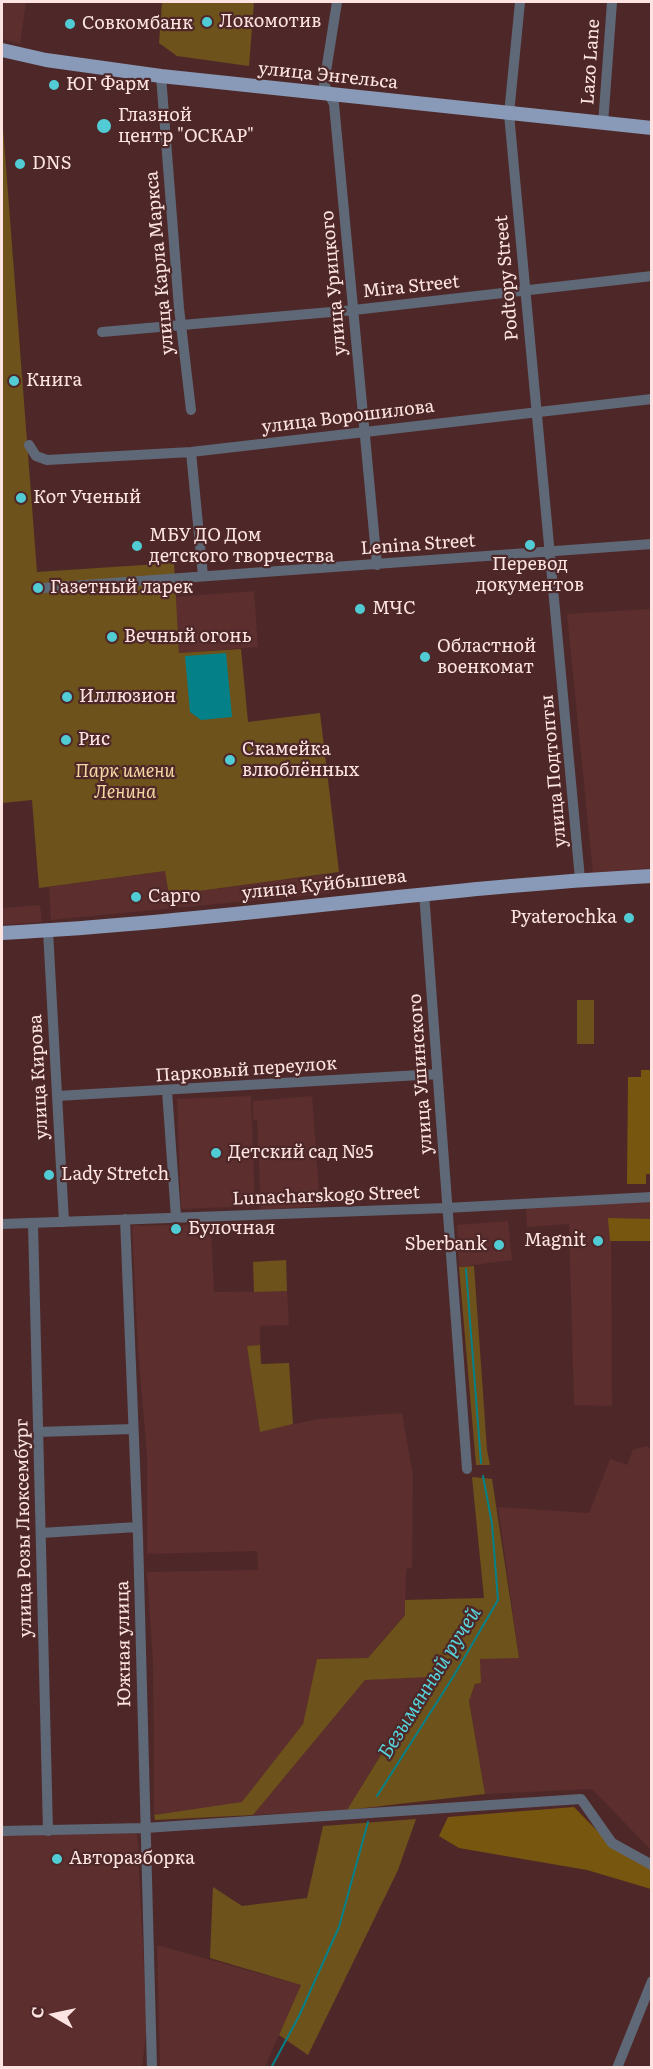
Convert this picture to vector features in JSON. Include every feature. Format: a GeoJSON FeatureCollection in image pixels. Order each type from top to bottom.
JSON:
{"type":"FeatureCollection","features":[{"type":"Feature","properties":{"kind":"main road","name":"улица Энгельса"},"geometry":{"type":"LineString","coordinates":[[2,50],[46,60],[161,76],[651,128]]}},
{"type":"Feature","properties":{"kind":"main road","name":"улица Куйбышева"},"geometry":{"type":"LineString","coordinates":[[2,933],[48,931],[580,879],[651,876]]}},
{"type":"Feature","properties":{"kind":"street","name":"улица Урицкого"},"geometry":{"type":"LineString","coordinates":[[337,2],[324,84],[334,104],[377,565]]}},
{"type":"Feature","properties":{"kind":"street","name":"Podtopy Street"},"geometry":{"type":"LineString","coordinates":[[520,2],[509,114],[550,551]]}},
{"type":"Feature","properties":{"kind":"street","name":"Lazo Lane"},"geometry":{"type":"LineString","coordinates":[[603,124],[612,2]]}},
{"type":"Feature","properties":{"kind":"street","name":"улица Карла Маркса"},"geometry":{"type":"LineString","coordinates":[[161,76],[179,308],[191,410]]}},
{"type":"Feature","properties":{"kind":"street","name":"Mira Street"},"geometry":{"type":"LineString","coordinates":[[102,332],[354,310],[651,276]]}},
{"type":"Feature","properties":{"kind":"street","name":"улица Ворошилова"},"geometry":{"type":"LineString","coordinates":[[29,445],[36,456],[47,460],[191,452],[651,399]]}},
{"type":"Feature","properties":{"kind":"street"},"geometry":{"type":"LineString","coordinates":[[191,452],[203,576]]}},
{"type":"Feature","properties":{"kind":"street","name":"Lenina Street"},"geometry":{"type":"LineString","coordinates":[[43,588],[651,544]]}},
{"type":"Feature","properties":{"kind":"street","name":"улица Подтопты"},"geometry":{"type":"LineString","coordinates":[[550,551],[580,879]]}},
{"type":"Feature","properties":{"kind":"street","name":"улица Ушинского"},"geometry":{"type":"LineString","coordinates":[[424,893],[467,1469]]}},
{"type":"Feature","properties":{"kind":"street","name":"улица Кирова"},"geometry":{"type":"LineString","coordinates":[[48,931],[64,1222]]}},
{"type":"Feature","properties":{"kind":"street","name":"Парковый переулок"},"geometry":{"type":"LineString","coordinates":[[57,1096],[437,1074]]}},
{"type":"Feature","properties":{"kind":"street"},"geometry":{"type":"LineString","coordinates":[[167,1091],[176,1217]]}},
{"type":"Feature","properties":{"kind":"street","name":"Lunacharskogo Street"},"geometry":{"type":"LineString","coordinates":[[2,1224],[446,1208],[651,1197]]}},
{"type":"Feature","properties":{"kind":"street","name":"Южная улица"},"geometry":{"type":"LineString","coordinates":[[124,1219],[137,1527],[153,2034],[152,2067]]}},
{"type":"Feature","properties":{"kind":"street","name":"улица Розы Люксембург"},"geometry":{"type":"LineString","coordinates":[[33,1223],[48,1831]]}},
{"type":"Feature","properties":{"kind":"street"},"geometry":{"type":"LineString","coordinates":[[38,1432],[133,1429]]}},
{"type":"Feature","properties":{"kind":"street"},"geometry":{"type":"LineString","coordinates":[[41,1533],[137,1527]]}},
{"type":"Feature","properties":{"kind":"street"},"geometry":{"type":"LineString","coordinates":[[2,1831],[145,1828],[581,1799],[612,1843],[651,1865]]}},
{"type":"Feature","properties":{"kind":"street"},"geometry":{"type":"LineString","coordinates":[[617,2067],[651,1981]]}},
{"type":"Feature","properties":{"kind":"shaded area"},"geometry":{"type":"Polygon","coordinates":[[[2,2],[26,2],[20,44],[2,39],[2,2]]]}},
{"type":"Feature","properties":{"kind":"shaded area"},"geometry":{"type":"Polygon","coordinates":[[[254,591],[258,647],[179,653],[175,597],[254,591]]]}},
{"type":"Feature","properties":{"kind":"shaded area"},"geometry":{"type":"Polygon","coordinates":[[[651,609],[651,868],[593,873],[567,614],[651,609]]]}},
{"type":"Feature","properties":{"kind":"shaded area"},"geometry":{"type":"Polygon","coordinates":[[[166,871],[169,895],[329,874],[331,893],[51,920],[49,887],[166,871]]]}},
{"type":"Feature","properties":{"kind":"shaded area"},"geometry":{"type":"Polygon","coordinates":[[[40,905],[42,922],[2,925],[2,908],[40,905]]]}},
{"type":"Feature","properties":{"kind":"shaded area"},"geometry":{"type":"Polygon","coordinates":[[[641,1070],[651,1070],[651,1174],[646,1174],[646,1184],[627,1184],[628,1077],[641,1077],[641,1070]]]}},
{"type":"Feature","properties":{"kind":"shaded area","name":"Детский сад №5"},"geometry":{"type":"Polygon","coordinates":[[[251,1096],[255,1206],[181,1209],[177,1099],[251,1096]]]}},
{"type":"Feature","properties":{"kind":"shaded area"},"geometry":{"type":"Polygon","coordinates":[[[312,1096],[320,1206],[261,1210],[257,1120],[253,1120],[253,1101],[312,1096]]]}},
{"type":"Feature","properties":{"kind":"shaded area"},"geometry":{"type":"Polygon","coordinates":[[[651,1202],[651,1229],[611,1230],[612,1406],[574,1405],[569,1224],[527,1227],[526,1208],[651,1202]]]}},
{"type":"Feature","properties":{"kind":"shaded area"},"geometry":{"type":"Polygon","coordinates":[[[608,1218],[651,1219],[651,1241],[610,1241],[608,1218]]]}},
{"type":"Feature","properties":{"kind":"shaded area"},"geometry":{"type":"Polygon","coordinates":[[[508,1221],[512,1260],[459,1267],[457,1225],[508,1221]]]}},
{"type":"Feature","properties":{"kind":"shaded area"},"geometry":{"type":"Polygon","coordinates":[[[211,1224],[214,1292],[287,1291],[289,1325],[260,1326],[260,1345],[247,1346],[260,1431],[318,1419],[402,1413],[413,1476],[412,1568],[406,1569],[405,1614],[368,1658],[317,1659],[303,1724],[242,1803],[154,1815],[153,1663],[147,1572],[258,1570],[257,1551],[147,1554],[147,1456],[138,1349],[132,1226],[211,1224]]]}},
{"type":"Feature","properties":{"kind":"shaded area"},"geometry":{"type":"Polygon","coordinates":[[[646,1446],[651,1448],[651,1850],[592,1789],[485,1794],[469,1701],[475,1684],[481,1683],[480,1659],[519,1657],[498,1507],[589,1513],[610,1459],[627,1465],[633,1450],[646,1446]]]}},
{"type":"Feature","properties":{"kind":"shaded area"},"geometry":{"type":"Polygon","coordinates":[[[429,1676],[347,1810],[253,1815],[365,1680],[429,1676]]]}},
{"type":"Feature","properties":{"kind":"shaded area"},"geometry":{"type":"Polygon","coordinates":[[[574,1807],[615,1849],[651,1866],[651,1889],[587,1870],[459,1848],[439,1836],[448,1817],[574,1807]]]}},
{"type":"Feature","properties":{"kind":"shaded area"},"geometry":{"type":"Polygon","coordinates":[[[137,1832],[147,2026],[142,2067],[2,2067],[2,1833],[137,1832]]]}},
{"type":"Feature","properties":{"kind":"shaded area"},"geometry":{"type":"Polygon","coordinates":[[[157,1945],[301,1985],[265,2067],[160,2067],[157,1945]]]}},
{"type":"Feature","properties":{"kind":"green space","name":"Локомотив"},"geometry":{"type":"Polygon","coordinates":[[[162,2],[254,2],[249,66],[177,56],[159,43],[162,2]]]}},
{"type":"Feature","properties":{"kind":"green space","name":"Парк имени Ленина"},"geometry":{"type":"Polygon","coordinates":[[[2,115],[37,572],[174,563],[179,653],[241,649],[248,722],[320,713],[339,872],[169,895],[165,871],[39,888],[32,800],[2,803],[2,115]]]}},
{"type":"Feature","properties":{"kind":"green space"},"geometry":{"type":"Polygon","coordinates":[[[577,1000],[594,1000],[594,1044],[577,1044],[577,1000]]]}},
{"type":"Feature","properties":{"kind":"green space"},"geometry":{"type":"Polygon","coordinates":[[[286,1260],[287,1291],[254,1292],[253,1262],[286,1260]]]}},
{"type":"Feature","properties":{"kind":"green space"},"geometry":{"type":"Polygon","coordinates":[[[474,1266],[490,1465],[476,1465],[459,1267],[474,1266]]]}},
{"type":"Feature","properties":{"kind":"green space"},"geometry":{"type":"Polygon","coordinates":[[[260,1345],[261,1364],[289,1363],[293,1424],[260,1432],[247,1346],[260,1345]]]}},
{"type":"Feature","properties":{"kind":"green space"},"geometry":{"type":"Polygon","coordinates":[[[472,1477],[492,1479],[519,1658],[480,1659],[481,1683],[475,1684],[469,1701],[485,1794],[347,1810],[429,1677],[365,1680],[253,1815],[155,1820],[154,1815],[242,1802],[303,1724],[317,1659],[368,1658],[405,1615],[405,1600],[484,1598],[472,1477]]]}},
{"type":"Feature","properties":{"kind":"green space"},"geometry":{"type":"Polygon","coordinates":[[[416,1819],[398,1870],[308,2055],[279,2035],[301,1985],[210,1958],[213,1887],[242,1906],[307,1898],[323,1826],[416,1819]]]}},
{"type":"Feature","properties":{"kind":"water"},"geometry":{"type":"Polygon","coordinates":[[[226,653],[232,717],[201,720],[190,712],[185,656],[226,653]]]}},
{"type":"Feature","properties":{"kind":"waterway"},"geometry":{"type":"LineString","coordinates":[[466,1269],[481,1463]]}},
{"type":"Feature","properties":{"kind":"waterway","name":"Безымянный ручей"},"geometry":{"type":"LineString","coordinates":[[377,1796],[453,1677],[498,1600],[492,1524],[483,1476]]}},
{"type":"Feature","properties":{"kind":"waterway","name":"Безымянный ручей"},"geometry":{"type":"LineString","coordinates":[[271,2068],[299,2016],[339,1927],[368,1822]]}},
{"type":"Feature","properties":{"kind":"place","name":"Локомотив"},"geometry":{"type":"Point","coordinates":[207,22]}},
{"type":"Feature","properties":{"kind":"place","name":"Совкомбанк"},"geometry":{"type":"Point","coordinates":[70,24]}},
{"type":"Feature","properties":{"kind":"place","name":"ЮГ Фарм"},"geometry":{"type":"Point","coordinates":[54,85]}},
{"type":"Feature","properties":{"kind":"place","name":"Глазной центр \"ОСКАР\""},"geometry":{"type":"Point","coordinates":[104,126]}},
{"type":"Feature","properties":{"kind":"place","name":"DNS"},"geometry":{"type":"Point","coordinates":[20,164]}},
{"type":"Feature","properties":{"kind":"place","name":"Книга"},"geometry":{"type":"Point","coordinates":[14,381]}},
{"type":"Feature","properties":{"kind":"place","name":"Кот Ученый"},"geometry":{"type":"Point","coordinates":[21,498]}},
{"type":"Feature","properties":{"kind":"place","name":"Перевод документов"},"geometry":{"type":"Point","coordinates":[530,545]}},
{"type":"Feature","properties":{"kind":"place","name":"МБУ ДО Дом детского творчества"},"geometry":{"type":"Point","coordinates":[137,546]}},
{"type":"Feature","properties":{"kind":"place","name":"Газетный ларек"},"geometry":{"type":"Point","coordinates":[38,588]}},
{"type":"Feature","properties":{"kind":"place","name":"МЧС"},"geometry":{"type":"Point","coordinates":[360,609]}},
{"type":"Feature","properties":{"kind":"place","name":"Вечный огонь"},"geometry":{"type":"Point","coordinates":[112,637]}},
{"type":"Feature","properties":{"kind":"place","name":"Областной военкомат"},"geometry":{"type":"Point","coordinates":[425,657]}},
{"type":"Feature","properties":{"kind":"place","name":"Иллюзион"},"geometry":{"type":"Point","coordinates":[67,697]}},
{"type":"Feature","properties":{"kind":"place","name":"Рис"},"geometry":{"type":"Point","coordinates":[66,740]}},
{"type":"Feature","properties":{"kind":"place","name":"Скамейка влюблённых"},"geometry":{"type":"Point","coordinates":[230,760]}},
{"type":"Feature","properties":{"kind":"place","name":"Сарго"},"geometry":{"type":"Point","coordinates":[136,897]}},
{"type":"Feature","properties":{"kind":"place","name":"Pyaterochka"},"geometry":{"type":"Point","coordinates":[629,918]}},
{"type":"Feature","properties":{"kind":"place","name":"Детский сад №5"},"geometry":{"type":"Point","coordinates":[216,1153]}},
{"type":"Feature","properties":{"kind":"place","name":"Lady Stretch"},"geometry":{"type":"Point","coordinates":[49,1175]}},
{"type":"Feature","properties":{"kind":"place","name":"Булочная"},"geometry":{"type":"Point","coordinates":[176,1229]}},
{"type":"Feature","properties":{"kind":"place","name":"Magnit"},"geometry":{"type":"Point","coordinates":[598,1241]}},
{"type":"Feature","properties":{"kind":"place","name":"Sberbank"},"geometry":{"type":"Point","coordinates":[499,1245]}},
{"type":"Feature","properties":{"kind":"place","name":"Авторазборка"},"geometry":{"type":"Point","coordinates":[57,1859]}}]}
